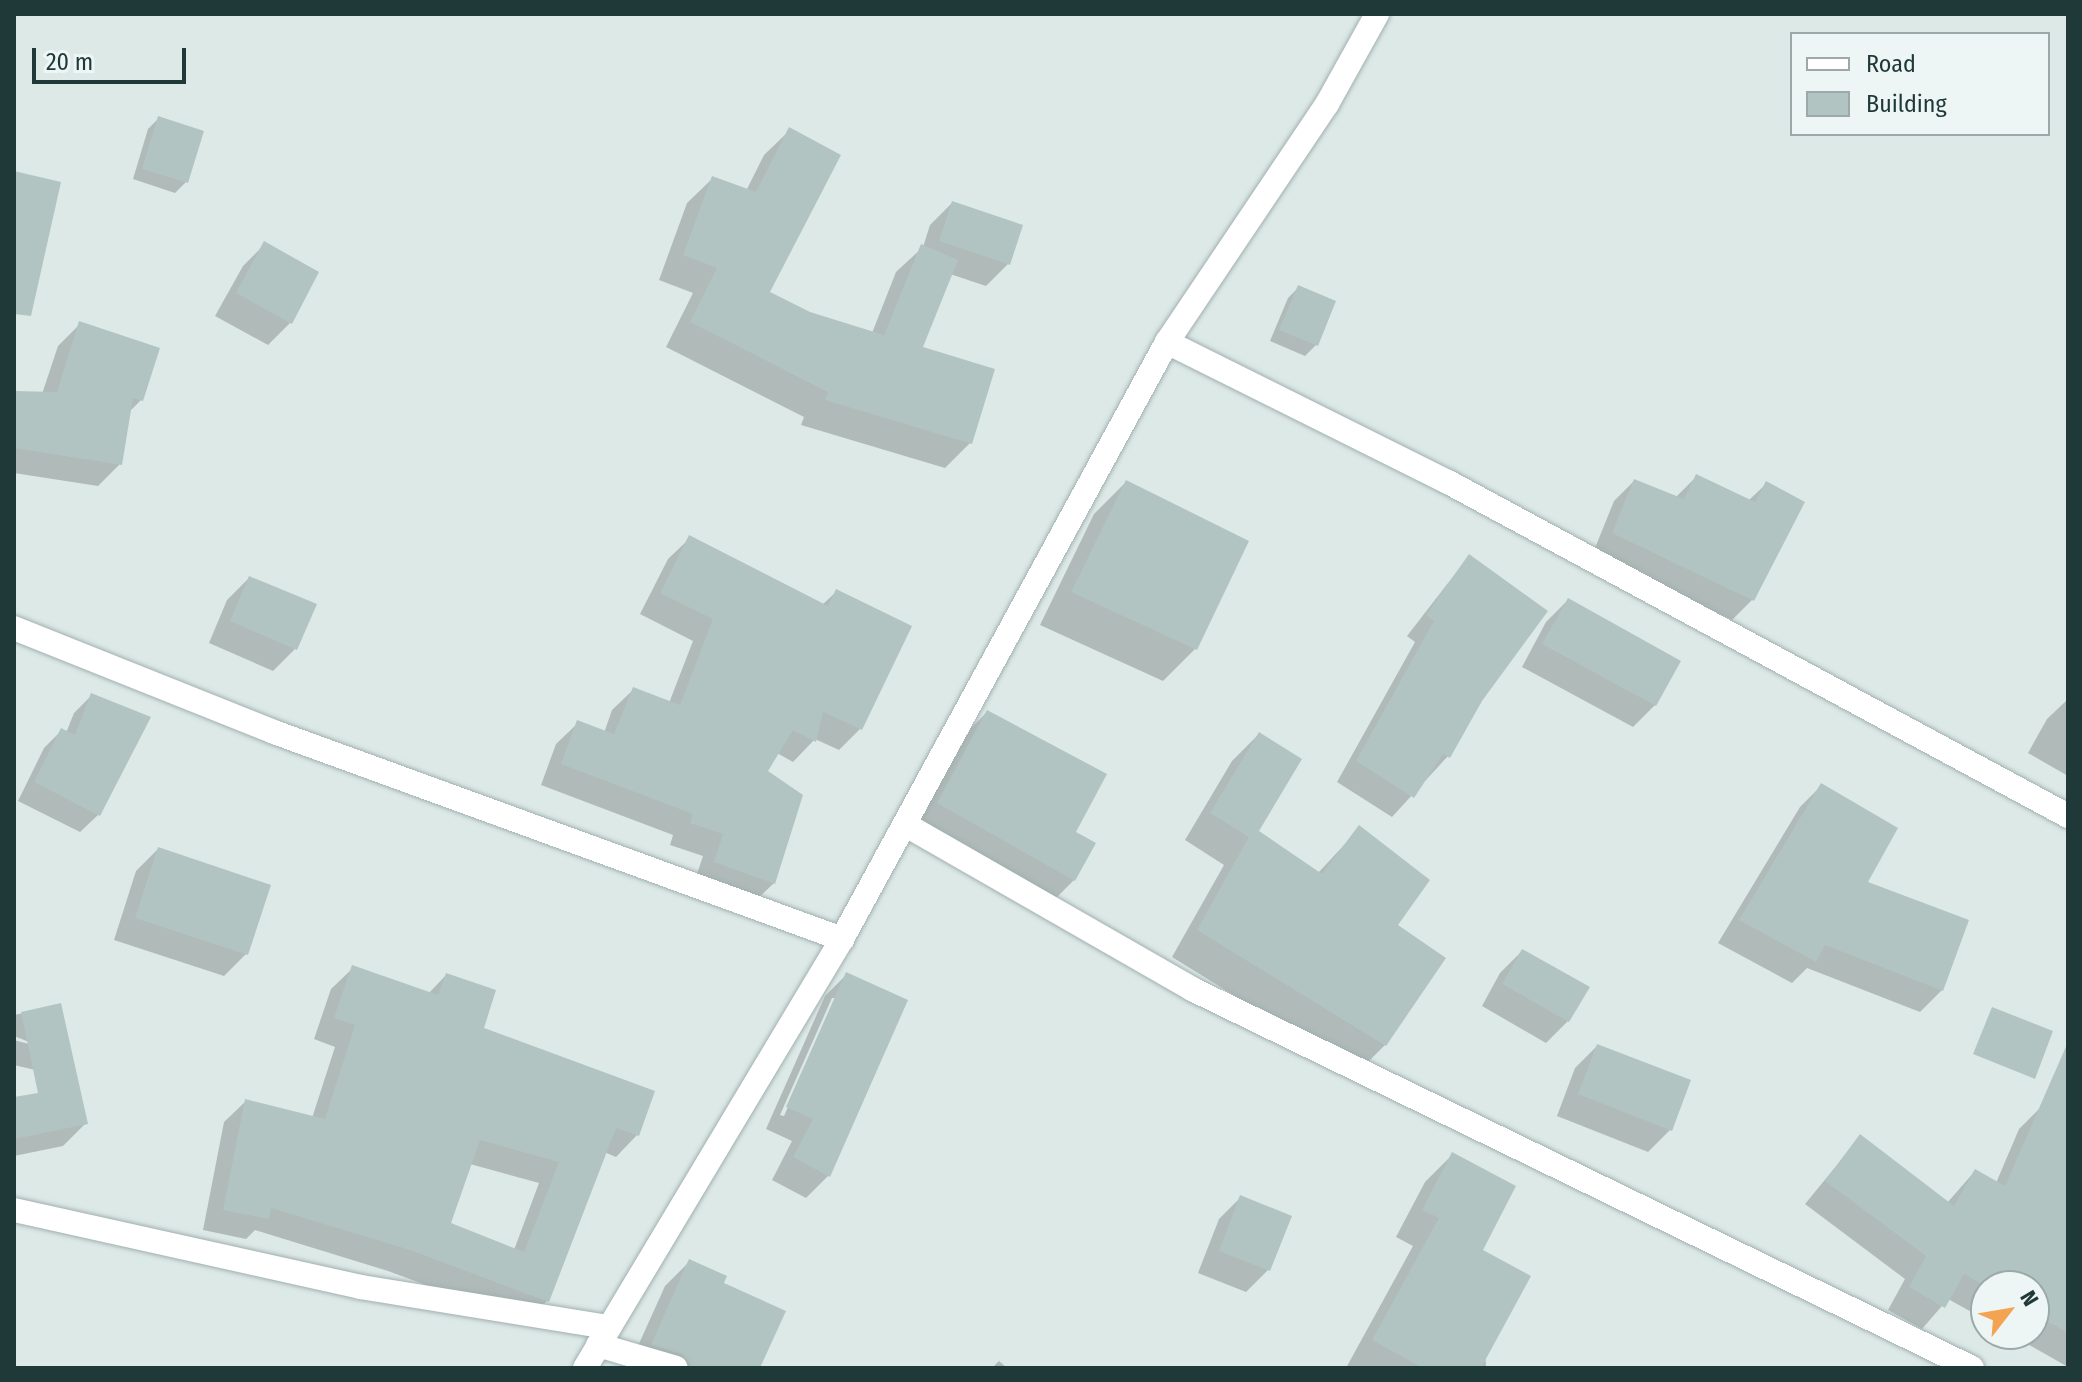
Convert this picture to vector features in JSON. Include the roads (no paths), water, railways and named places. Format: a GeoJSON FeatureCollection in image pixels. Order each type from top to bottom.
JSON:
{"type":"FeatureCollection","features":[{"type":"Feature","properties":{"kind":"street"},"geometry":{"type":"LineString","coordinates":[[585,1368],[842,939],[1167,342],[1327,104],[1377,14]]}},
{"type":"Feature","properties":{"kind":"street"},"geometry":{"type":"LineString","coordinates":[[1167,342],[1448,482],[2068,816]]}},
{"type":"Feature","properties":{"kind":"street"},"geometry":{"type":"LineString","coordinates":[[14,628],[274,732],[842,939]]}},
{"type":"Feature","properties":{"kind":"street"},"geometry":{"type":"LineString","coordinates":[[906,825],[1192,989],[1972,1368]]}},
{"type":"Feature","properties":{"kind":"street"},"geometry":{"type":"LineString","coordinates":[[14,1210],[361,1287],[604,1336],[676,1368]]}}]}
